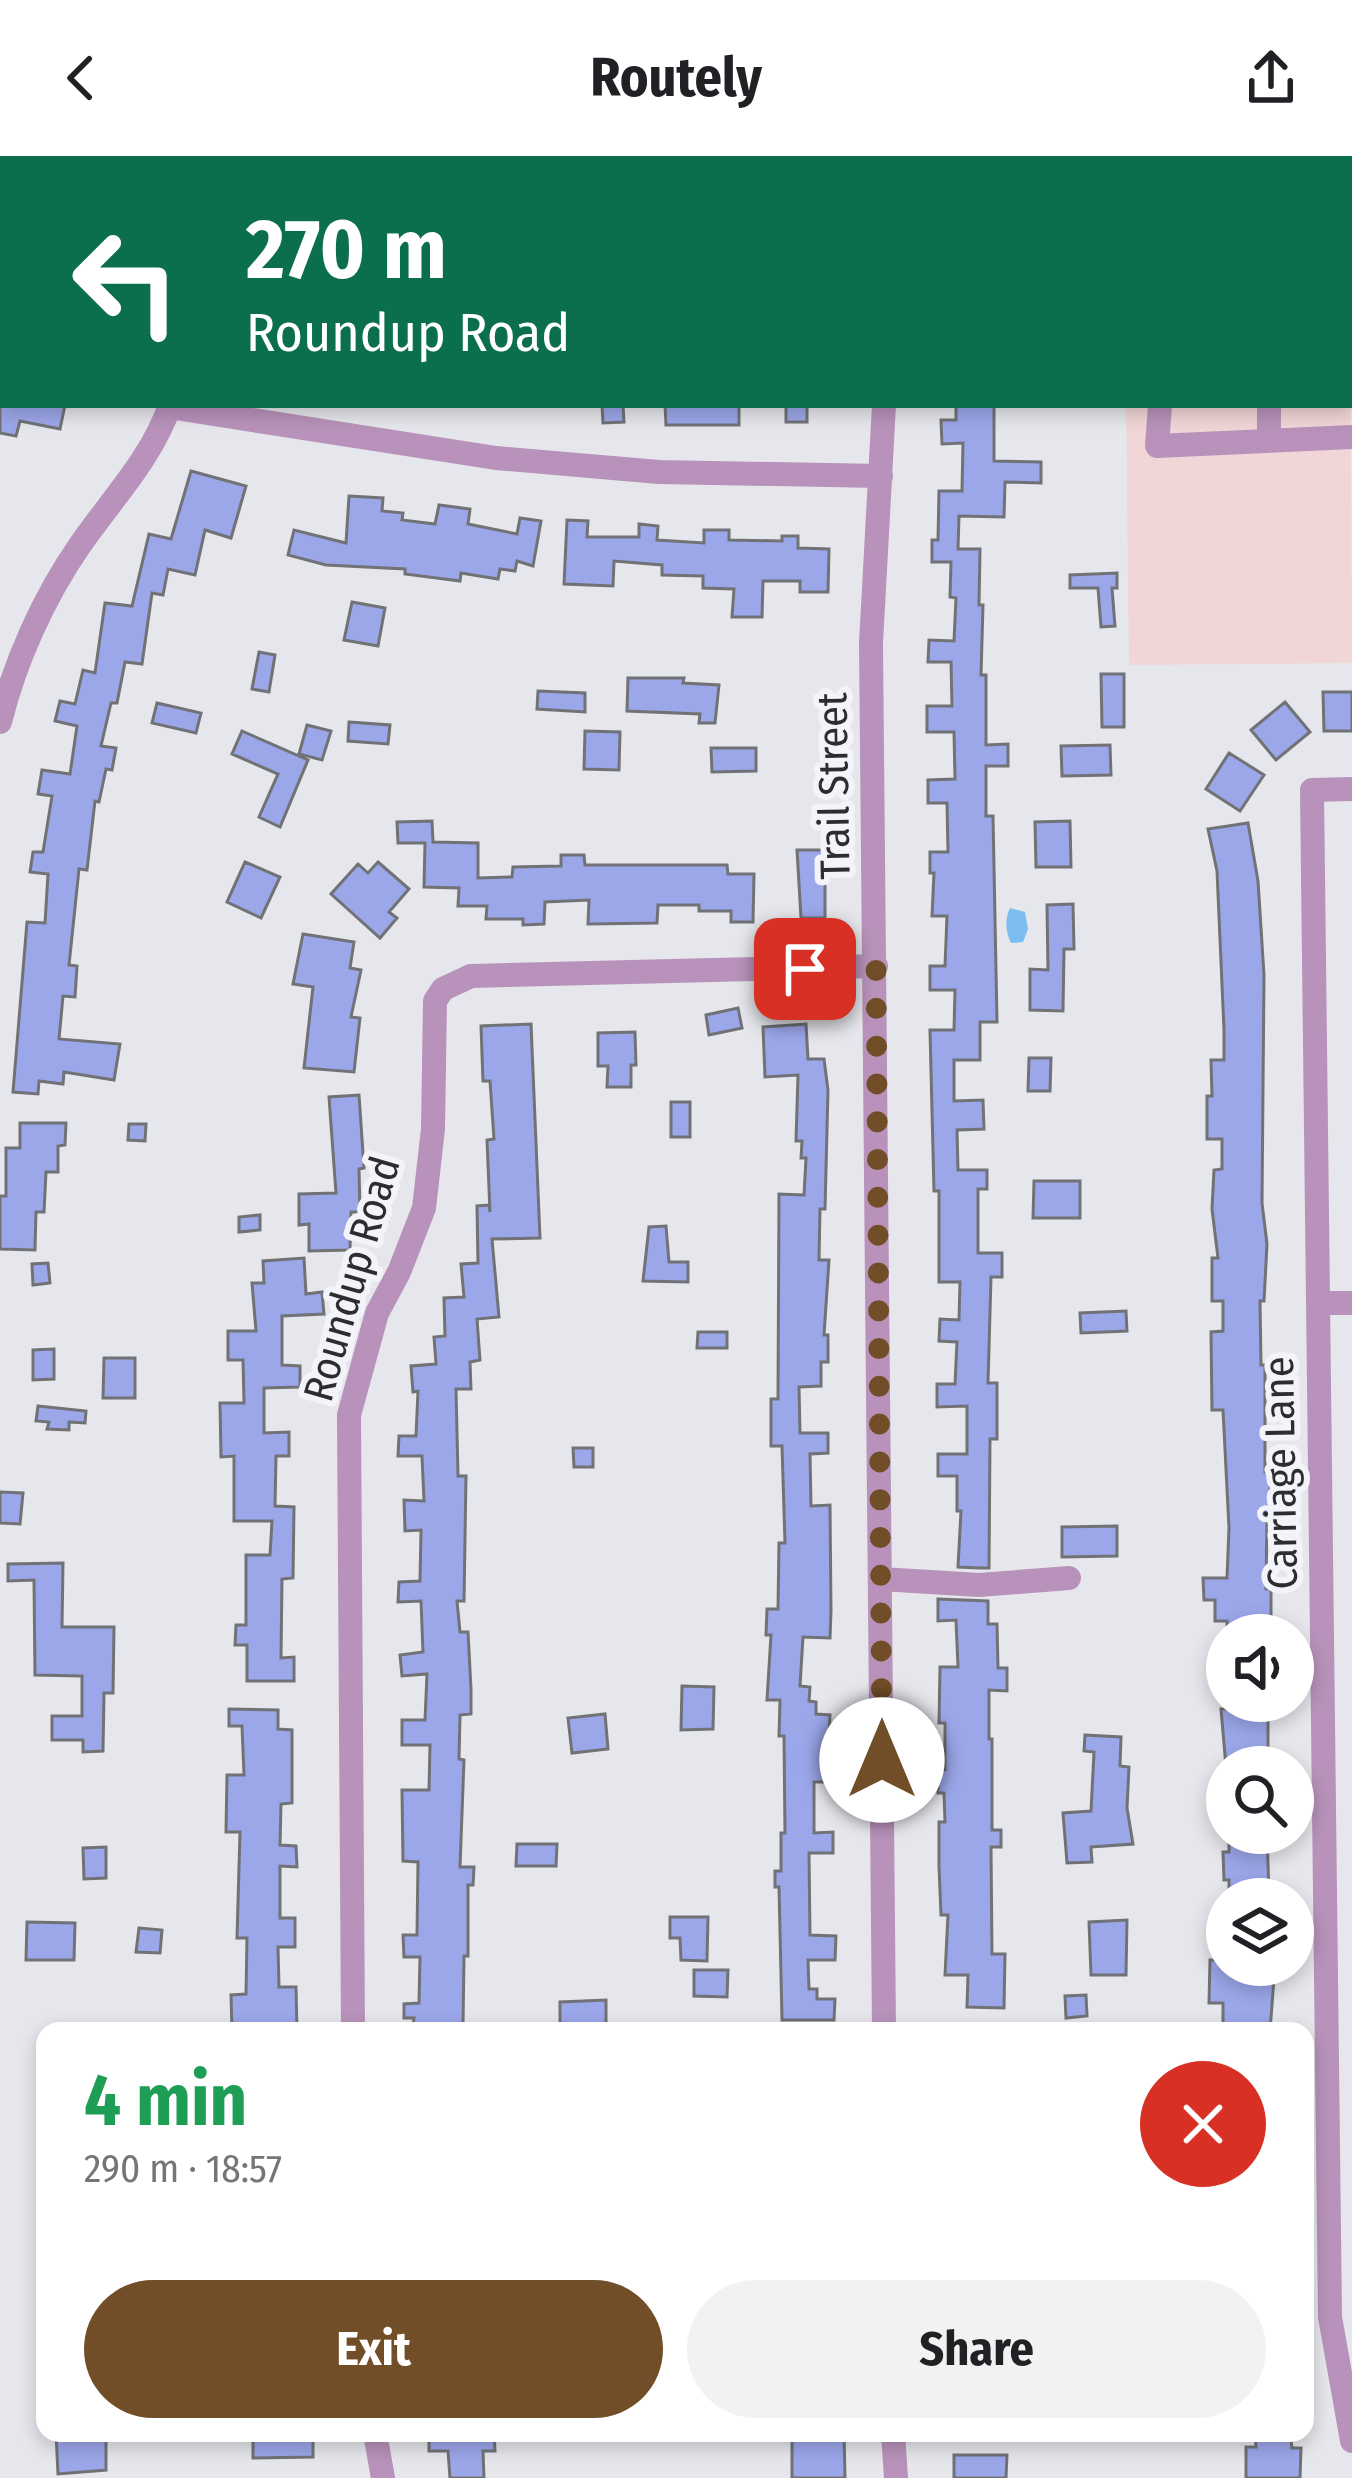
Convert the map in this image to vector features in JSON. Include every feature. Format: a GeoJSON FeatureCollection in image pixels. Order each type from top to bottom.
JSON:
{"type":"FeatureCollection","features":[{"type":"Feature","properties":{"kind":"street"},"geometry":{"type":"LineString","coordinates":[[0,722],[36,622],[76,550],[156,440],[169,408]]}},
{"type":"Feature","properties":{"kind":"street"},"geometry":{"type":"LineString","coordinates":[[183,408],[496,458],[659,472],[880,476]]}},
{"type":"Feature","properties":{"kind":"street","name":"Trail Street"},"geometry":{"type":"LineString","coordinates":[[884,408],[871,643],[884,2022]]}},
{"type":"Feature","properties":{"kind":"street"},"geometry":{"type":"LineString","coordinates":[[1160,408],[1157,446],[1352,437]]}},
{"type":"Feature","properties":{"kind":"street"},"geometry":{"type":"LineString","coordinates":[[1269,408],[1269,438]]}},
{"type":"Feature","properties":{"kind":"street","name":"Carriage Lane"},"geometry":{"type":"LineString","coordinates":[[1352,789],[1312,790],[1330,2317],[1352,2441]]}},
{"type":"Feature","properties":{"kind":"street","name":"Roundup Road"},"geometry":{"type":"LineString","coordinates":[[353,2022],[349,1415],[377,1313],[424,1208],[433,1129],[435,1001],[443,989],[471,976],[876,966]]}},
{"type":"Feature","properties":{"kind":"street"},"geometry":{"type":"LineString","coordinates":[[1318,1303],[1352,1303]]}},
{"type":"Feature","properties":{"kind":"street"},"geometry":{"type":"LineString","coordinates":[[881,1579],[979,1585],[1069,1578]]}},
{"type":"Feature","properties":{"kind":"street"},"geometry":{"type":"LineString","coordinates":[[1324,1826],[1352,1825]]}},
{"type":"Feature","properties":{"kind":"street"},"geometry":{"type":"LineString","coordinates":[[377,2442],[383,2478]]}},
{"type":"Feature","properties":{"kind":"street"},"geometry":{"type":"LineString","coordinates":[[894,2442],[896,2478]]}},
{"type":"Feature","properties":{"kind":"shaded area"},"geometry":{"type":"Polygon","coordinates":[[[1126,408],[1351,408],[1352,663],[1129,665],[1126,408]]]}},
{"type":"Feature","properties":{"kind":"water"},"geometry":{"type":"Polygon","coordinates":[[[1010,908],[1025,912],[1028,929],[1023,942],[1009,939],[1010,908]]]}},
{"type":"Feature","properties":{"kind":"building"},"geometry":{"type":"Polygon","coordinates":[[[0,408],[64,408],[60,429],[20,421],[16,436],[0,433],[0,408]]]}},
{"type":"Feature","properties":{"kind":"building"},"geometry":{"type":"Polygon","coordinates":[[[602,408],[623,408],[624,422],[603,423],[602,408]]]}},
{"type":"Feature","properties":{"kind":"building"},"geometry":{"type":"Polygon","coordinates":[[[665,408],[739,408],[739,425],[666,425],[665,408]]]}},
{"type":"Feature","properties":{"kind":"building"},"geometry":{"type":"Polygon","coordinates":[[[786,408],[807,408],[807,422],[786,422],[786,408]]]}},
{"type":"Feature","properties":{"kind":"building"},"geometry":{"type":"Polygon","coordinates":[[[956,408],[994,408],[994,461],[1041,462],[1041,483],[1005,482],[1004,517],[959,516],[958,549],[980,549],[986,745],[1008,744],[1008,766],[986,766],[986,816],[993,816],[997,1022],[980,1022],[980,1060],[954,1060],[954,1101],[983,1100],[984,1129],[957,1130],[958,1170],[987,1170],[987,1189],[978,1189],[978,1253],[1002,1253],[1002,1277],[991,1277],[988,1383],[997,1383],[997,1439],[990,1439],[989,1568],[958,1567],[961,1511],[957,1511],[957,1476],[938,1476],[938,1454],[967,1454],[967,1406],[937,1407],[937,1384],[955,1384],[957,1342],[939,1341],[940,1319],[959,1320],[960,1282],[939,1282],[930,1030],[954,1030],[955,990],[930,990],[930,966],[945,966],[947,916],[932,916],[930,852],[948,852],[947,803],[928,803],[928,780],[955,779],[954,732],[927,732],[927,706],[952,706],[951,662],[928,662],[929,640],[954,641],[956,598],[950,597],[951,562],[932,562],[932,540],[938,540],[939,491],[962,491],[963,443],[942,444],[941,420],[956,420],[956,408]]]}},
{"type":"Feature","properties":{"kind":"building"},"geometry":{"type":"Polygon","coordinates":[[[191,471],[246,486],[231,538],[205,530],[195,575],[168,569],[163,595],[152,593],[142,664],[125,662],[117,703],[111,703],[101,746],[116,748],[112,770],[106,769],[99,802],[95,801],[87,870],[79,869],[69,965],[77,966],[75,997],[63,996],[59,1039],[120,1044],[114,1080],[64,1072],[63,1084],[39,1081],[38,1094],[13,1092],[27,922],[45,923],[48,874],[30,872],[33,852],[43,852],[52,796],[38,794],[42,770],[70,774],[77,726],[55,721],[60,701],[75,704],[83,670],[95,673],[105,603],[132,606],[149,534],[171,539],[191,471]]]}},
{"type":"Feature","properties":{"kind":"building"},"geometry":{"type":"Polygon","coordinates":[[[349,496],[383,498],[382,511],[403,513],[402,520],[435,524],[439,505],[470,509],[468,524],[517,534],[520,518],[541,521],[533,566],[517,561],[515,571],[500,569],[498,579],[461,573],[460,581],[405,574],[405,569],[326,565],[288,555],[294,530],[346,543],[349,496]]]}},
{"type":"Feature","properties":{"kind":"building"},"geometry":{"type":"Polygon","coordinates":[[[567,520],[588,521],[587,537],[639,537],[639,524],[658,526],[657,540],[704,543],[704,530],[729,530],[729,540],[782,541],[782,536],[798,536],[798,548],[829,549],[828,592],[800,592],[800,581],[763,581],[762,617],[732,617],[734,589],[703,588],[703,576],[662,575],[662,565],[614,561],[613,586],[564,584],[567,520]]]}},
{"type":"Feature","properties":{"kind":"building"},"geometry":{"type":"Polygon","coordinates":[[[1117,573],[1117,588],[1112,588],[1115,626],[1101,627],[1098,588],[1070,588],[1070,575],[1117,573]]]}},
{"type":"Feature","properties":{"kind":"building"},"geometry":{"type":"Polygon","coordinates":[[[352,602],[385,608],[378,646],[344,640],[352,602]]]}},
{"type":"Feature","properties":{"kind":"building"},"geometry":{"type":"Polygon","coordinates":[[[259,652],[275,655],[269,692],[252,689],[259,652]]]}},
{"type":"Feature","properties":{"kind":"building"},"geometry":{"type":"Polygon","coordinates":[[[1101,674],[1124,674],[1124,727],[1102,727],[1101,674]]]}},
{"type":"Feature","properties":{"kind":"building"},"geometry":{"type":"Polygon","coordinates":[[[628,678],[684,678],[683,683],[719,685],[715,723],[699,723],[700,714],[627,711],[628,678]]]}},
{"type":"Feature","properties":{"kind":"building"},"geometry":{"type":"Polygon","coordinates":[[[538,691],[585,693],[585,712],[537,709],[538,691]]]}},
{"type":"Feature","properties":{"kind":"building"},"geometry":{"type":"Polygon","coordinates":[[[1323,692],[1352,692],[1352,731],[1324,731],[1323,692]]]}},
{"type":"Feature","properties":{"kind":"building"},"geometry":{"type":"Polygon","coordinates":[[[1285,702],[1310,732],[1276,760],[1251,730],[1285,702]]]}},
{"type":"Feature","properties":{"kind":"building"},"geometry":{"type":"Polygon","coordinates":[[[157,703],[201,713],[196,733],[152,723],[157,703]]]}},
{"type":"Feature","properties":{"kind":"building"},"geometry":{"type":"Polygon","coordinates":[[[349,722],[390,725],[388,744],[348,741],[349,722]]]}},
{"type":"Feature","properties":{"kind":"building"},"geometry":{"type":"Polygon","coordinates":[[[307,725],[331,731],[322,760],[299,754],[307,725]]]}},
{"type":"Feature","properties":{"kind":"building"},"geometry":{"type":"Polygon","coordinates":[[[242,731],[308,760],[280,827],[259,817],[278,774],[232,754],[242,731]]]}},
{"type":"Feature","properties":{"kind":"building"},"geometry":{"type":"Polygon","coordinates":[[[585,731],[620,732],[619,770],[584,769],[585,731]]]}},
{"type":"Feature","properties":{"kind":"building"},"geometry":{"type":"Polygon","coordinates":[[[1110,745],[1111,775],[1062,776],[1061,746],[1110,745]]]}},
{"type":"Feature","properties":{"kind":"building"},"geometry":{"type":"Polygon","coordinates":[[[711,748],[756,748],[756,771],[712,772],[711,748]]]}},
{"type":"Feature","properties":{"kind":"building"},"geometry":{"type":"Polygon","coordinates":[[[1229,753],[1264,775],[1240,811],[1206,789],[1229,753]]]}},
{"type":"Feature","properties":{"kind":"building"},"geometry":{"type":"Polygon","coordinates":[[[432,821],[433,842],[478,843],[478,878],[512,877],[513,867],[561,866],[561,855],[584,855],[585,865],[727,865],[728,874],[754,874],[753,922],[731,922],[731,911],[699,911],[699,905],[658,905],[657,923],[588,924],[589,900],[545,902],[544,924],[486,919],[487,906],[458,906],[459,888],[424,887],[425,843],[398,843],[397,822],[432,821]]]}},
{"type":"Feature","properties":{"kind":"building"},"geometry":{"type":"Polygon","coordinates":[[[1070,821],[1071,867],[1036,867],[1035,822],[1070,821]]]}},
{"type":"Feature","properties":{"kind":"building"},"geometry":{"type":"Polygon","coordinates":[[[1248,823],[1258,881],[1264,975],[1262,1203],[1267,1244],[1264,1301],[1260,1301],[1261,1365],[1265,1365],[1265,1472],[1270,1472],[1266,1589],[1271,1589],[1271,1614],[1215,1614],[1215,1600],[1204,1600],[1203,1578],[1227,1578],[1229,1528],[1223,1410],[1212,1410],[1211,1332],[1223,1331],[1223,1301],[1212,1301],[1212,1258],[1218,1258],[1212,1209],[1214,1170],[1222,1169],[1222,1139],[1207,1139],[1207,1096],[1212,1096],[1211,1060],[1224,1060],[1224,1030],[1217,871],[1208,829],[1248,823]]]}},
{"type":"Feature","properties":{"kind":"building"},"geometry":{"type":"Polygon","coordinates":[[[797,850],[825,850],[825,918],[801,918],[797,850]]]}},
{"type":"Feature","properties":{"kind":"building"},"geometry":{"type":"Polygon","coordinates":[[[245,862],[280,877],[261,918],[227,902],[245,862]]]}},
{"type":"Feature","properties":{"kind":"building"},"geometry":{"type":"Polygon","coordinates":[[[378,862],[409,889],[389,912],[397,918],[380,938],[331,894],[358,864],[368,873],[378,862]]]}},
{"type":"Feature","properties":{"kind":"building"},"geometry":{"type":"Polygon","coordinates":[[[1073,904],[1074,949],[1064,949],[1063,1011],[1030,1010],[1030,969],[1048,970],[1047,905],[1073,904]]]}},
{"type":"Feature","properties":{"kind":"building"},"geometry":{"type":"Polygon","coordinates":[[[303,934],[354,942],[350,968],[361,970],[351,1017],[360,1018],[354,1072],[304,1068],[313,987],[293,984],[303,934]]]}},
{"type":"Feature","properties":{"kind":"building"},"geometry":{"type":"Polygon","coordinates":[[[738,1008],[742,1028],[709,1035],[706,1015],[738,1008]]]}},
{"type":"Feature","properties":{"kind":"building"},"geometry":{"type":"Polygon","coordinates":[[[531,1024],[540,1238],[492,1239],[499,1317],[477,1319],[480,1360],[470,1362],[471,1389],[456,1389],[458,1476],[466,1476],[464,1601],[457,1601],[460,1632],[468,1632],[471,1689],[471,1714],[460,1715],[459,1759],[464,1760],[460,1867],[474,1867],[473,1885],[468,1885],[463,2022],[414,2022],[414,2018],[404,2018],[404,2004],[419,2003],[420,1957],[404,1957],[403,1935],[417,1935],[418,1862],[403,1861],[402,1790],[429,1790],[430,1745],[402,1745],[402,1720],[425,1720],[427,1674],[402,1676],[400,1655],[423,1652],[421,1601],[398,1602],[399,1582],[420,1581],[421,1530],[405,1531],[404,1500],[424,1501],[422,1456],[398,1456],[399,1436],[416,1436],[418,1391],[413,1392],[411,1366],[436,1364],[434,1337],[445,1336],[444,1298],[464,1297],[461,1264],[478,1263],[477,1206],[489,1205],[490,1212],[487,1140],[494,1139],[490,1081],[483,1081],[481,1026],[531,1024]]]}},
{"type":"Feature","properties":{"kind":"building"},"geometry":{"type":"Polygon","coordinates":[[[806,1024],[808,1059],[824,1059],[828,1090],[819,1260],[829,1260],[824,1335],[828,1335],[828,1362],[821,1362],[821,1386],[799,1387],[800,1433],[828,1433],[828,1453],[810,1454],[811,1506],[830,1505],[831,1611],[830,1638],[803,1637],[800,1686],[810,1687],[809,1701],[816,1702],[816,1714],[830,1715],[832,1782],[814,1782],[814,1833],[833,1832],[833,1853],[809,1853],[810,1935],[836,1936],[835,1960],[808,1960],[809,1989],[817,1989],[817,1999],[835,1999],[834,2020],[782,2020],[775,1871],[781,1871],[781,1833],[785,1833],[784,1736],[779,1736],[780,1700],[767,1700],[771,1635],[766,1635],[767,1609],[778,1609],[779,1543],[785,1543],[782,1446],[771,1446],[771,1399],[778,1399],[779,1194],[804,1195],[806,1158],[801,1158],[802,1141],[796,1141],[798,1075],[765,1077],[763,1027],[806,1024]]]}},
{"type":"Feature","properties":{"kind":"building"},"geometry":{"type":"Polygon","coordinates":[[[635,1032],[631,1087],[607,1087],[608,1066],[598,1066],[598,1033],[635,1032]]]}},
{"type":"Feature","properties":{"kind":"building"},"geometry":{"type":"Polygon","coordinates":[[[1029,1058],[1051,1058],[1050,1091],[1028,1091],[1029,1058]]]}},
{"type":"Feature","properties":{"kind":"building"},"geometry":{"type":"Polygon","coordinates":[[[359,1095],[364,1168],[359,1169],[360,1212],[351,1212],[350,1250],[309,1251],[309,1224],[299,1225],[299,1194],[336,1193],[329,1097],[359,1095]]]}},
{"type":"Feature","properties":{"kind":"building"},"geometry":{"type":"Polygon","coordinates":[[[671,1102],[690,1102],[690,1137],[671,1137],[671,1102]]]}},
{"type":"Feature","properties":{"kind":"building"},"geometry":{"type":"Polygon","coordinates":[[[20,1123],[66,1123],[65,1145],[58,1146],[58,1172],[46,1172],[44,1212],[36,1212],[35,1250],[0,1249],[6,1148],[20,1148],[20,1123]]]}},
{"type":"Feature","properties":{"kind":"building"},"geometry":{"type":"Polygon","coordinates":[[[129,1124],[146,1124],[145,1141],[128,1140],[129,1124]]]}},
{"type":"Feature","properties":{"kind":"building"},"geometry":{"type":"Polygon","coordinates":[[[1034,1181],[1080,1181],[1080,1218],[1033,1218],[1034,1181]]]}},
{"type":"Feature","properties":{"kind":"building"},"geometry":{"type":"Polygon","coordinates":[[[260,1215],[260,1230],[239,1232],[239,1217],[260,1215]]]}},
{"type":"Feature","properties":{"kind":"building"},"geometry":{"type":"Polygon","coordinates":[[[666,1226],[669,1262],[688,1262],[688,1282],[643,1281],[649,1227],[666,1226]]]}},
{"type":"Feature","properties":{"kind":"building"},"geometry":{"type":"Polygon","coordinates":[[[304,1258],[306,1294],[322,1292],[324,1314],[282,1316],[282,1365],[300,1366],[300,1387],[264,1388],[264,1433],[289,1432],[289,1456],[276,1456],[275,1506],[294,1507],[293,1578],[282,1579],[281,1658],[294,1657],[294,1681],[247,1681],[247,1645],[235,1645],[236,1625],[246,1625],[246,1555],[270,1555],[272,1521],[234,1521],[234,1456],[221,1457],[220,1403],[244,1403],[243,1360],[228,1360],[228,1331],[256,1331],[252,1283],[264,1283],[263,1261],[304,1258]]]}},
{"type":"Feature","properties":{"kind":"building"},"geometry":{"type":"Polygon","coordinates":[[[48,1263],[50,1283],[33,1285],[32,1264],[48,1263]]]}},
{"type":"Feature","properties":{"kind":"building"},"geometry":{"type":"Polygon","coordinates":[[[1126,1311],[1127,1331],[1081,1333],[1080,1313],[1126,1311]]]}},
{"type":"Feature","properties":{"kind":"building"},"geometry":{"type":"Polygon","coordinates":[[[698,1332],[727,1332],[727,1348],[697,1348],[698,1332]]]}},
{"type":"Feature","properties":{"kind":"building"},"geometry":{"type":"Polygon","coordinates":[[[54,1349],[54,1379],[33,1380],[33,1350],[54,1349]]]}},
{"type":"Feature","properties":{"kind":"building"},"geometry":{"type":"Polygon","coordinates":[[[104,1358],[135,1358],[135,1398],[103,1398],[104,1358]]]}},
{"type":"Feature","properties":{"kind":"building"},"geometry":{"type":"Polygon","coordinates":[[[38,1406],[86,1411],[85,1423],[69,1422],[69,1430],[47,1429],[49,1422],[36,1421],[38,1406]]]}},
{"type":"Feature","properties":{"kind":"building"},"geometry":{"type":"Polygon","coordinates":[[[573,1448],[593,1448],[593,1467],[574,1467],[573,1448]]]}},
{"type":"Feature","properties":{"kind":"building"},"geometry":{"type":"Polygon","coordinates":[[[0,1492],[23,1493],[20,1524],[0,1523],[0,1492]]]}},
{"type":"Feature","properties":{"kind":"building"},"geometry":{"type":"Polygon","coordinates":[[[1117,1526],[1117,1556],[1062,1557],[1062,1527],[1117,1526]]]}},
{"type":"Feature","properties":{"kind":"building"},"geometry":{"type":"Polygon","coordinates":[[[63,1563],[62,1627],[114,1627],[113,1693],[104,1693],[103,1751],[83,1752],[83,1740],[52,1740],[52,1716],[82,1716],[82,1676],[35,1675],[34,1580],[8,1581],[8,1564],[63,1563]]]}},
{"type":"Feature","properties":{"kind":"building"},"geometry":{"type":"Polygon","coordinates":[[[938,1599],[988,1601],[988,1624],[997,1624],[998,1668],[1007,1668],[1007,1691],[989,1690],[992,1830],[1001,1830],[1001,1847],[991,1847],[992,1954],[1005,1954],[1004,2008],[967,2007],[968,1975],[945,1975],[948,1915],[941,1915],[939,1866],[939,1822],[945,1822],[944,1793],[938,1793],[938,1771],[945,1770],[945,1723],[939,1723],[940,1667],[958,1667],[956,1620],[938,1621],[938,1599]]]}},
{"type":"Feature","properties":{"kind":"building"},"geometry":{"type":"Polygon","coordinates":[[[682,1686],[714,1687],[713,1729],[681,1730],[682,1686]]]}},
{"type":"Feature","properties":{"kind":"building"},"geometry":{"type":"Polygon","coordinates":[[[229,1709],[278,1710],[278,1729],[292,1730],[292,1803],[281,1804],[280,1845],[296,1846],[297,1867],[280,1866],[280,1918],[295,1918],[295,1947],[278,1947],[279,1987],[296,1987],[297,2022],[232,2022],[231,1995],[246,1994],[247,1938],[237,1938],[240,1832],[226,1832],[227,1775],[244,1775],[242,1726],[229,1726],[229,1709]]]}},
{"type":"Feature","properties":{"kind":"building"},"geometry":{"type":"Polygon","coordinates":[[[605,1714],[608,1749],[572,1753],[568,1718],[605,1714]]]}},
{"type":"Feature","properties":{"kind":"building"},"geometry":{"type":"Polygon","coordinates":[[[1222,1722],[1268,1722],[1268,1746],[1224,1746],[1222,1722]]]}},
{"type":"Feature","properties":{"kind":"building"},"geometry":{"type":"Polygon","coordinates":[[[1085,1735],[1121,1737],[1120,1766],[1129,1767],[1127,1808],[1133,1844],[1091,1847],[1092,1862],[1067,1863],[1063,1813],[1091,1811],[1094,1752],[1084,1751],[1085,1735]]]}},
{"type":"Feature","properties":{"kind":"building"},"geometry":{"type":"Polygon","coordinates":[[[517,1844],[557,1844],[556,1866],[516,1866],[517,1844]]]}},
{"type":"Feature","properties":{"kind":"building"},"geometry":{"type":"Polygon","coordinates":[[[106,1847],[106,1878],[84,1879],[83,1848],[106,1847]]]}},
{"type":"Feature","properties":{"kind":"building"},"geometry":{"type":"Polygon","coordinates":[[[1223,1854],[1268,1854],[1268,1878],[1224,1878],[1223,1854]]]}},
{"type":"Feature","properties":{"kind":"building"},"geometry":{"type":"Polygon","coordinates":[[[670,1917],[708,1917],[707,1961],[681,1960],[680,1938],[670,1938],[670,1917]]]}},
{"type":"Feature","properties":{"kind":"building"},"geometry":{"type":"Polygon","coordinates":[[[1127,1920],[1126,1975],[1091,1975],[1089,1922],[1127,1920]]]}},
{"type":"Feature","properties":{"kind":"building"},"geometry":{"type":"Polygon","coordinates":[[[27,1922],[75,1923],[74,1960],[26,1960],[27,1922]]]}},
{"type":"Feature","properties":{"kind":"building"},"geometry":{"type":"Polygon","coordinates":[[[139,1928],[162,1930],[160,1953],[136,1952],[139,1928]]]}},
{"type":"Feature","properties":{"kind":"building"},"geometry":{"type":"Polygon","coordinates":[[[694,1970],[728,1970],[727,1997],[694,1996],[694,1970]]]}},
{"type":"Feature","properties":{"kind":"building"},"geometry":{"type":"Polygon","coordinates":[[[1209,1986],[1273,1986],[1271,2022],[1223,2022],[1223,2003],[1209,2003],[1209,1986]]]}},
{"type":"Feature","properties":{"kind":"building"},"geometry":{"type":"Polygon","coordinates":[[[1086,1995],[1087,2016],[1066,2018],[1065,1996],[1086,1995]]]}},
{"type":"Feature","properties":{"kind":"building"},"geometry":{"type":"Polygon","coordinates":[[[606,2000],[606,2022],[560,2022],[560,2002],[606,2000]]]}},
{"type":"Feature","properties":{"kind":"building"},"geometry":{"type":"Polygon","coordinates":[[[56,2442],[106,2442],[106,2470],[58,2474],[56,2442]]]}},
{"type":"Feature","properties":{"kind":"building"},"geometry":{"type":"Polygon","coordinates":[[[253,2442],[313,2442],[313,2457],[253,2458],[253,2442]]]}},
{"type":"Feature","properties":{"kind":"building"},"geometry":{"type":"Polygon","coordinates":[[[429,2442],[494,2442],[495,2451],[483,2451],[484,2478],[450,2478],[448,2451],[429,2451],[429,2442]]]}},
{"type":"Feature","properties":{"kind":"building"},"geometry":{"type":"Polygon","coordinates":[[[792,2442],[844,2442],[845,2478],[792,2478],[792,2442]]]}},
{"type":"Feature","properties":{"kind":"building"},"geometry":{"type":"Polygon","coordinates":[[[1256,2442],[1291,2442],[1292,2448],[1301,2448],[1300,2478],[1246,2478],[1246,2447],[1256,2447],[1256,2442]]]}},
{"type":"Feature","properties":{"kind":"building"},"geometry":{"type":"Polygon","coordinates":[[[954,2455],[1007,2455],[1006,2478],[954,2478],[954,2455]]]}},
{"type":"Feature","properties":{"kind":"route"},"geometry":{"type":"LineString","coordinates":[[805,969],[876,966],[882,1760]]}}]}
